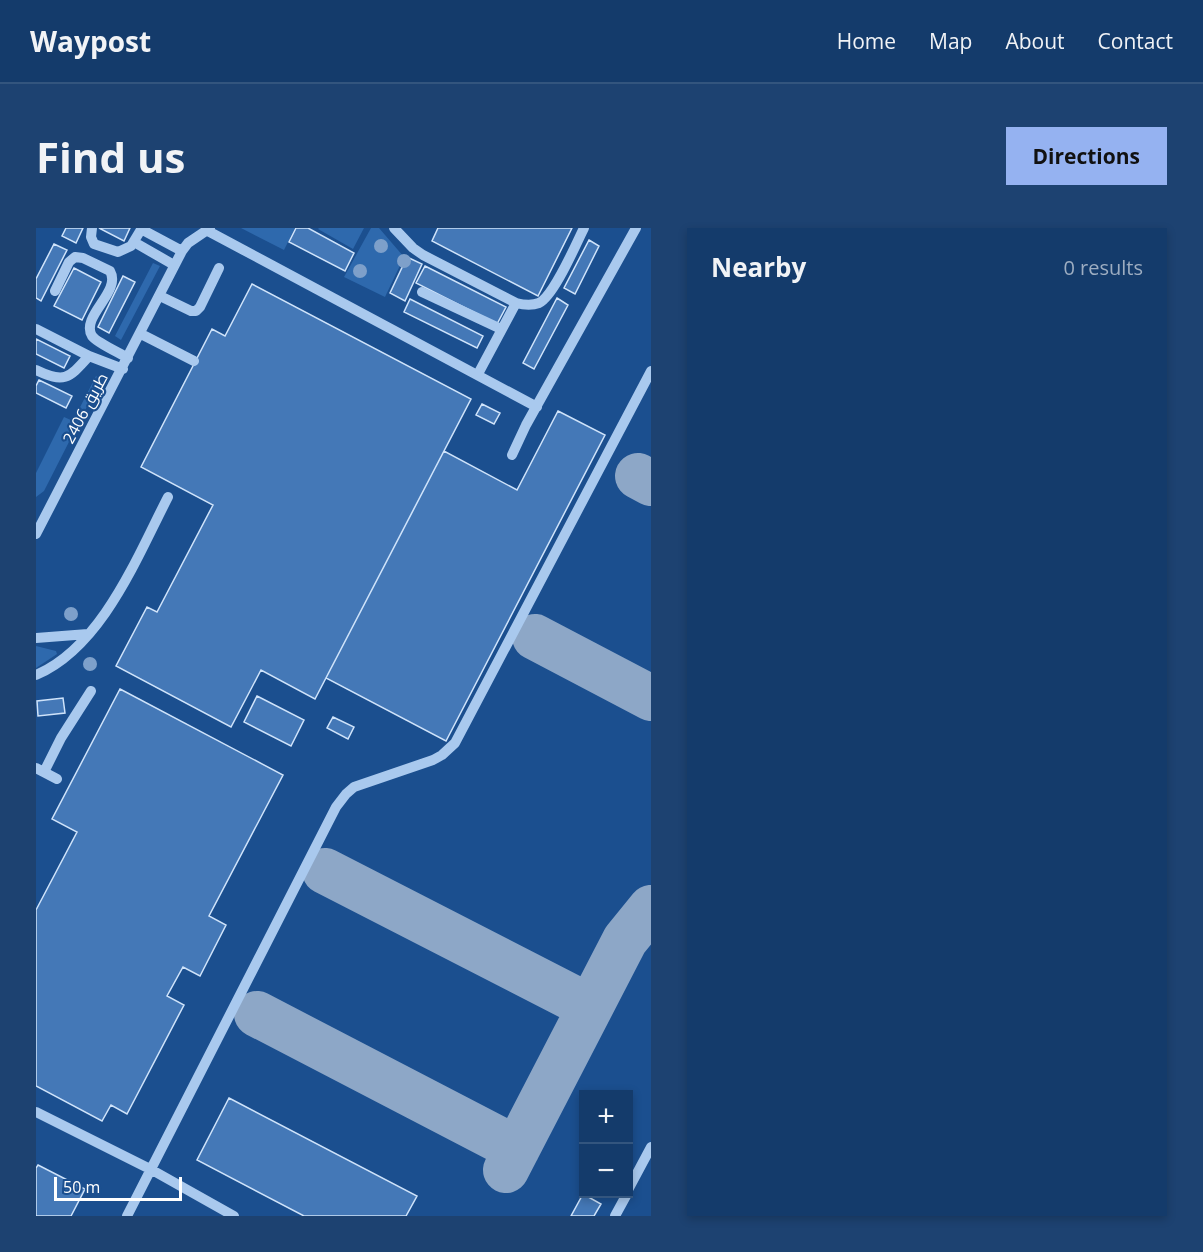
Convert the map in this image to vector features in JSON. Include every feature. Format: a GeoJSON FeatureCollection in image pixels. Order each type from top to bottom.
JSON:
{"type":"FeatureCollection","features":[{"type":"Feature","properties":{"kind":"street"},"geometry":{"type":"LineString","coordinates":[[92,228],[91,237],[94,244],[113,252],[127,249],[141,229],[182,251],[188,243],[209,229],[537,406]]}},
{"type":"Feature","properties":{"kind":"street"},"geometry":{"type":"LineString","coordinates":[[394,228],[423,255],[516,303],[532,305],[545,299],[584,228]]}},
{"type":"Feature","properties":{"kind":"street"},"geometry":{"type":"LineString","coordinates":[[512,455],[636,228]]}},
{"type":"Feature","properties":{"kind":"street"},"geometry":{"type":"LineString","coordinates":[[134,242],[174,265]]}},
{"type":"Feature","properties":{"kind":"street","name":"طريق 2406"},"geometry":{"type":"LineString","coordinates":[[36,534],[40,517],[123,369],[182,251]]}},
{"type":"Feature","properties":{"kind":"street"},"geometry":{"type":"LineString","coordinates":[[55,291],[69,262],[75,257],[90,261],[110,271],[113,280],[111,286],[90,328],[92,336],[97,340],[128,358]]}},
{"type":"Feature","properties":{"kind":"street"},"geometry":{"type":"LineString","coordinates":[[160,296],[191,311],[196,311],[219,268]]}},
{"type":"Feature","properties":{"kind":"street"},"geometry":{"type":"LineString","coordinates":[[422,292],[501,329]]}},
{"type":"Feature","properties":{"kind":"street"},"geometry":{"type":"LineString","coordinates":[[477,374],[516,303]]}},
{"type":"Feature","properties":{"kind":"street"},"geometry":{"type":"LineString","coordinates":[[36,329],[88,356],[123,369]]}},
{"type":"Feature","properties":{"kind":"street"},"geometry":{"type":"LineString","coordinates":[[141,334],[194,361]]}},
{"type":"Feature","properties":{"kind":"street"},"geometry":{"type":"LineString","coordinates":[[36,370],[53,378],[66,378],[72,375],[88,356]]}},
{"type":"Feature","properties":{"kind":"street"},"geometry":{"type":"LineString","coordinates":[[127,1216],[336,807],[354,788],[433,760],[455,743],[651,371]]}},
{"type":"Feature","properties":{"kind":"street"},"geometry":{"type":"LineString","coordinates":[[36,675],[49,669],[73,651],[114,601],[168,497]]}},
{"type":"Feature","properties":{"kind":"street"},"geometry":{"type":"LineString","coordinates":[[36,638],[88,634]]}},
{"type":"Feature","properties":{"kind":"street"},"geometry":{"type":"LineString","coordinates":[[57,779],[40,770],[92,690]]}},
{"type":"Feature","properties":{"kind":"street"},"geometry":{"type":"LineString","coordinates":[[36,1112],[152,1170],[234,1216]]}},
{"type":"Feature","properties":{"kind":"street"},"geometry":{"type":"LineString","coordinates":[[633,1182],[651,1147]]}},
{"type":"Feature","properties":{"kind":"street"},"geometry":{"type":"LineString","coordinates":[[615,1216],[625,1198]]}},
{"type":"Feature","properties":{"kind":"shaded area"},"geometry":{"type":"Polygon","coordinates":[[[241,228],[295,228],[284,250],[241,228]]]}},
{"type":"Feature","properties":{"kind":"shaded area"},"geometry":{"type":"Polygon","coordinates":[[[319,228],[364,228],[353,249],[319,228]]]}},
{"type":"Feature","properties":{"kind":"shaded area"},"geometry":{"type":"Polygon","coordinates":[[[371,228],[379,228],[404,257],[385,297],[344,277],[371,228]]]}},
{"type":"Feature","properties":{"kind":"shaded area"},"geometry":{"type":"Polygon","coordinates":[[[153,263],[160,266],[121,340],[115,336],[153,263]]]}},
{"type":"Feature","properties":{"kind":"shaded area"},"geometry":{"type":"Polygon","coordinates":[[[96,376],[101,379],[44,491],[36,497],[36,473],[64,417],[73,421],[96,376]]]}},
{"type":"Feature","properties":{"kind":"shaded area"},"geometry":{"type":"Polygon","coordinates":[[[36,646],[56,651],[57,654],[36,668],[36,646]]]}},
{"type":"Feature","properties":{"kind":"building"},"geometry":{"type":"Polygon","coordinates":[[[66,228],[83,228],[76,243],[62,236],[66,228]]]}},
{"type":"Feature","properties":{"kind":"building"},"geometry":{"type":"Polygon","coordinates":[[[99,228],[130,228],[124,241],[99,228]]]}},
{"type":"Feature","properties":{"kind":"building"},"geometry":{"type":"Polygon","coordinates":[[[296,228],[308,228],[354,253],[345,271],[289,242],[296,228]]]}},
{"type":"Feature","properties":{"kind":"building"},"geometry":{"type":"Polygon","coordinates":[[[438,228],[572,228],[538,296],[432,241],[438,228]]]}},
{"type":"Feature","properties":{"kind":"building"},"geometry":{"type":"Polygon","coordinates":[[[589,240],[599,246],[575,294],[564,288],[589,240]]]}},
{"type":"Feature","properties":{"kind":"building"},"geometry":{"type":"Polygon","coordinates":[[[54,244],[67,250],[41,301],[36,298],[36,279],[54,244]]]}},
{"type":"Feature","properties":{"kind":"building"},"geometry":{"type":"Polygon","coordinates":[[[407,257],[422,264],[405,301],[390,293],[407,257]]]}},
{"type":"Feature","properties":{"kind":"building"},"geometry":{"type":"Polygon","coordinates":[[[425,266],[506,307],[497,324],[416,283],[425,266]]]}},
{"type":"Feature","properties":{"kind":"building"},"geometry":{"type":"Polygon","coordinates":[[[74,268],[101,282],[82,320],[54,306],[74,268]]]}},
{"type":"Feature","properties":{"kind":"building"},"geometry":{"type":"Polygon","coordinates":[[[123,276],[135,282],[109,333],[98,327],[123,276]]]}},
{"type":"Feature","properties":{"kind":"building"},"geometry":{"type":"Polygon","coordinates":[[[252,284],[471,399],[315,699],[261,670],[231,727],[116,666],[147,607],[157,612],[213,505],[141,467],[212,329],[225,336],[252,284]]]}},
{"type":"Feature","properties":{"kind":"building"},"geometry":{"type":"Polygon","coordinates":[[[557,298],[568,305],[534,369],[523,363],[557,298]]]}},
{"type":"Feature","properties":{"kind":"building"},"geometry":{"type":"Polygon","coordinates":[[[410,299],[483,336],[477,348],[404,312],[410,299]]]}},
{"type":"Feature","properties":{"kind":"building"},"geometry":{"type":"Polygon","coordinates":[[[36,339],[70,356],[64,368],[36,354],[36,339]]]}},
{"type":"Feature","properties":{"kind":"building"},"geometry":{"type":"Polygon","coordinates":[[[39,380],[72,396],[66,408],[36,393],[39,380]]]}},
{"type":"Feature","properties":{"kind":"building"},"geometry":{"type":"Polygon","coordinates":[[[482,404],[500,413],[494,424],[476,415],[482,404]]]}},
{"type":"Feature","properties":{"kind":"building"},"geometry":{"type":"Polygon","coordinates":[[[558,411],[605,435],[446,741],[326,678],[444,451],[517,490],[558,411]]]}},
{"type":"Feature","properties":{"kind":"building"},"geometry":{"type":"Polygon","coordinates":[[[120,689],[283,775],[209,916],[226,925],[200,976],[183,967],[167,996],[184,1005],[127,1114],[111,1105],[102,1121],[36,1086],[36,910],[77,832],[52,819],[120,689]]]}},
{"type":"Feature","properties":{"kind":"building"},"geometry":{"type":"Polygon","coordinates":[[[257,696],[304,720],[291,746],[244,722],[257,696]]]}},
{"type":"Feature","properties":{"kind":"building"},"geometry":{"type":"Polygon","coordinates":[[[63,698],[65,713],[38,716],[37,701],[63,698]]]}},
{"type":"Feature","properties":{"kind":"building"},"geometry":{"type":"Polygon","coordinates":[[[333,717],[354,727],[348,739],[327,728],[333,717]]]}},
{"type":"Feature","properties":{"kind":"building"},"geometry":{"type":"Polygon","coordinates":[[[229,1098],[417,1196],[406,1216],[304,1216],[197,1160],[229,1098]]]}},
{"type":"Feature","properties":{"kind":"building"},"geometry":{"type":"Polygon","coordinates":[[[38,1165],[85,1189],[71,1216],[36,1216],[36,1168],[38,1165]]]}},
{"type":"Feature","properties":{"kind":"building"},"geometry":{"type":"Polygon","coordinates":[[[581,1198],[590,1198],[601,1204],[594,1216],[571,1216],[581,1198]]]}},
{"type":"Feature","properties":{"kind":"taxiway"},"geometry":{"type":"LineString","coordinates":[[638,476],[651,483]]}},
{"type":"Feature","properties":{"kind":"taxiway"},"geometry":{"type":"LineString","coordinates":[[535,637],[651,698]]}},
{"type":"Feature","properties":{"kind":"taxiway"},"geometry":{"type":"LineString","coordinates":[[325,871],[590,1007]]}},
{"type":"Feature","properties":{"kind":"taxiway"},"geometry":{"type":"LineString","coordinates":[[506,1170],[625,940],[651,908]]}},
{"type":"Feature","properties":{"kind":"taxiway"},"geometry":{"type":"LineString","coordinates":[[257,1014],[517,1149]]}}]}
